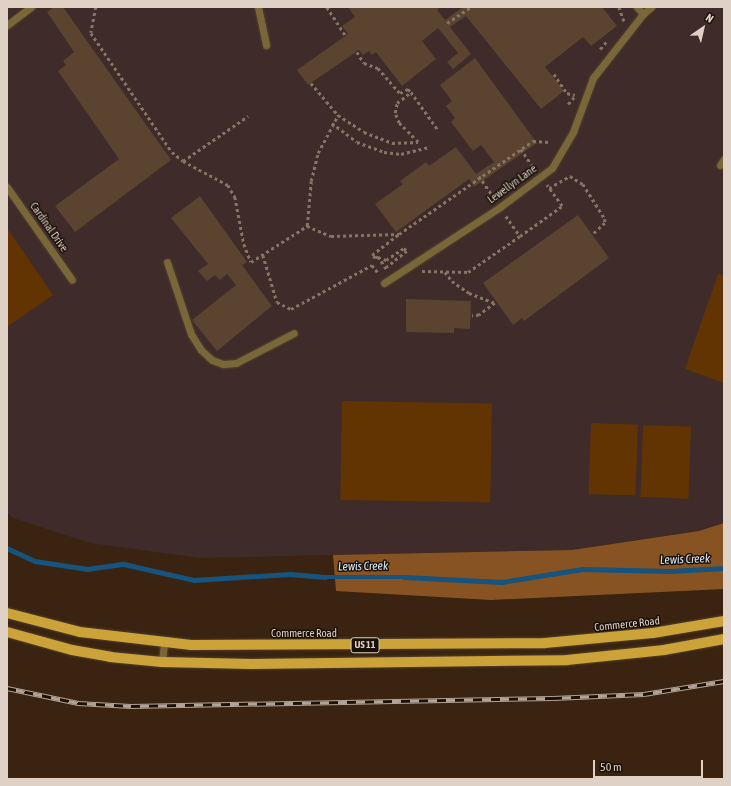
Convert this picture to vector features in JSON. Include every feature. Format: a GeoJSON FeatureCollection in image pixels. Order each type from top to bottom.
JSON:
{"type":"FeatureCollection","features":[{"type":"Feature","properties":{"kind":"main road","name":"Commerce Road"},"geometry":{"type":"LineString","coordinates":[[7,613],[80,632],[164,644],[545,643],[653,633],[724,621]]}},
{"type":"Feature","properties":{"kind":"main road","name":"US 11"},"geometry":{"type":"LineString","coordinates":[[7,632],[72,650],[162,662],[251,664],[567,660],[664,650],[724,639]]}},
{"type":"Feature","properties":{"kind":"lane"},"geometry":{"type":"LineString","coordinates":[[7,25],[32,7]]}},
{"type":"Feature","properties":{"kind":"lane"},"geometry":{"type":"LineString","coordinates":[[258,7],[266,45]]}},
{"type":"Feature","properties":{"kind":"lane"},"geometry":{"type":"LineString","coordinates":[[637,7],[643,14]]}},
{"type":"Feature","properties":{"kind":"lane","name":"Lewellyn Lane"},"geometry":{"type":"LineString","coordinates":[[384,283],[506,203],[552,168],[573,132],[593,78],[643,14],[651,7]]}},
{"type":"Feature","properties":{"kind":"lane"},"geometry":{"type":"LineString","coordinates":[[720,165],[724,159]]}},
{"type":"Feature","properties":{"kind":"lane","name":"Cardinal Drive"},"geometry":{"type":"LineString","coordinates":[[7,187],[72,280]]}},
{"type":"Feature","properties":{"kind":"lane"},"geometry":{"type":"LineString","coordinates":[[167,262],[191,334],[206,356],[222,364],[236,362],[294,333]]}},
{"type":"Feature","properties":{"kind":"lane"},"geometry":{"type":"LineString","coordinates":[[162,662],[164,644]]}},
{"type":"Feature","properties":{"kind":"path"},"geometry":{"type":"LineString","coordinates":[[96,7],[91,33],[172,152],[182,161],[228,185],[235,197],[244,244],[252,262],[307,226]]}},
{"type":"Feature","properties":{"kind":"path"},"geometry":{"type":"LineString","coordinates":[[327,7],[346,36]]}},
{"type":"Feature","properties":{"kind":"path"},"geometry":{"type":"LineString","coordinates":[[447,23],[471,7]]}},
{"type":"Feature","properties":{"kind":"path"},"geometry":{"type":"LineString","coordinates":[[357,52],[364,63],[378,68],[400,93],[408,89],[438,130]]}},
{"type":"Feature","properties":{"kind":"path"},"geometry":{"type":"LineString","coordinates":[[554,74],[567,93],[575,95]]}},
{"type":"Feature","properties":{"kind":"path"},"geometry":{"type":"LineString","coordinates":[[311,83],[338,115],[364,132],[392,143],[418,142],[399,123],[395,113],[397,103],[411,92]]}},
{"type":"Feature","properties":{"kind":"path"},"geometry":{"type":"LineString","coordinates":[[307,226],[311,181],[318,153],[332,123],[338,115]]}},
{"type":"Feature","properties":{"kind":"path"},"geometry":{"type":"LineString","coordinates":[[182,161],[248,116]]}},
{"type":"Feature","properties":{"kind":"path"},"geometry":{"type":"LineString","coordinates":[[332,123],[357,142],[384,152],[401,154],[429,147]]}},
{"type":"Feature","properties":{"kind":"path"},"geometry":{"type":"LineString","coordinates":[[378,257],[385,267],[407,251],[404,248],[386,260],[378,257],[375,258],[372,255],[399,234],[479,176],[533,140],[550,142]]}},
{"type":"Feature","properties":{"kind":"path"},"geometry":{"type":"LineString","coordinates":[[521,149],[537,172]]}},
{"type":"Feature","properties":{"kind":"path"},"geometry":{"type":"LineString","coordinates":[[479,176],[496,201]]}},
{"type":"Feature","properties":{"kind":"path"},"geometry":{"type":"LineString","coordinates":[[549,188],[570,176],[583,184],[605,219],[605,224],[594,234]]}},
{"type":"Feature","properties":{"kind":"path"},"geometry":{"type":"LineString","coordinates":[[414,271],[468,272],[562,206],[545,184]]}},
{"type":"Feature","properties":{"kind":"path"},"geometry":{"type":"LineString","coordinates":[[504,214],[520,236]]}},
{"type":"Feature","properties":{"kind":"path"},"geometry":{"type":"LineString","coordinates":[[307,226],[331,236],[399,234]]}},
{"type":"Feature","properties":{"kind":"path"},"geometry":{"type":"LineString","coordinates":[[263,255],[277,302],[291,310],[372,265],[377,274],[390,270]]}},
{"type":"Feature","properties":{"kind":"path"},"geometry":{"type":"LineString","coordinates":[[445,272],[452,280],[469,293],[493,301],[494,303],[479,315],[472,316]]}},
{"type":"Feature","properties":{"kind":"shaded area"},"geometry":{"type":"Polygon","coordinates":[[[7,7],[724,7],[724,523],[699,531],[572,550],[200,558],[90,543],[13,518],[7,512],[7,7]]]}},
{"type":"Feature","properties":{"kind":"shaded area"},"geometry":{"type":"Polygon","coordinates":[[[7,228],[53,295],[7,327],[7,228]]]}},
{"type":"Feature","properties":{"kind":"shaded area"},"geometry":{"type":"Polygon","coordinates":[[[718,274],[724,276],[724,383],[685,369],[718,274]]]}},
{"type":"Feature","properties":{"kind":"shaded area"},"geometry":{"type":"Polygon","coordinates":[[[342,401],[492,404],[490,503],[340,500],[342,401]]]}},
{"type":"Feature","properties":{"kind":"shaded area"},"geometry":{"type":"Polygon","coordinates":[[[591,423],[638,425],[635,496],[589,494],[591,423]]]}},
{"type":"Feature","properties":{"kind":"shaded area"},"geometry":{"type":"Polygon","coordinates":[[[643,425],[691,427],[688,499],[640,497],[643,425]]]}},
{"type":"Feature","properties":{"kind":"shaded area"},"geometry":{"type":"Polygon","coordinates":[[[724,523],[724,589],[491,600],[336,591],[333,555],[572,550],[699,531],[724,523]]]}},
{"type":"Feature","properties":{"kind":"building"},"geometry":{"type":"Polygon","coordinates":[[[54,7],[63,7],[171,160],[75,232],[55,206],[119,159],[58,71],[66,65],[63,61],[74,52],[47,12],[54,7]]]}},
{"type":"Feature","properties":{"kind":"building"},"geometry":{"type":"Polygon","coordinates":[[[348,7],[440,7],[437,10],[445,20],[463,7],[602,7],[617,26],[591,46],[583,37],[545,67],[564,91],[541,109],[466,16],[450,27],[471,54],[453,69],[447,62],[458,53],[438,28],[422,41],[436,59],[402,86],[376,52],[372,55],[369,51],[363,55],[359,50],[308,85],[297,70],[348,34],[342,26],[355,17],[348,7]]]}},
{"type":"Feature","properties":{"kind":"building"},"geometry":{"type":"Polygon","coordinates":[[[475,58],[537,143],[474,187],[469,179],[396,232],[375,204],[403,184],[400,181],[426,162],[429,166],[456,147],[476,174],[494,162],[481,145],[473,151],[451,122],[455,118],[446,106],[452,101],[440,85],[475,58]]]}},
{"type":"Feature","properties":{"kind":"building"},"geometry":{"type":"Polygon","coordinates":[[[200,196],[247,262],[242,265],[272,306],[217,351],[192,320],[236,285],[227,274],[220,280],[215,275],[207,281],[198,271],[208,264],[171,218],[200,196]]]}},
{"type":"Feature","properties":{"kind":"building"},"geometry":{"type":"Polygon","coordinates":[[[578,215],[609,258],[524,321],[522,318],[513,325],[483,283],[578,215]]]}},
{"type":"Feature","properties":{"kind":"building"},"geometry":{"type":"Polygon","coordinates":[[[406,299],[471,301],[470,329],[454,328],[454,333],[406,332],[406,299]]]}},
{"type":"Feature","properties":{"kind":"waterway","name":"Lewis Creek"},"geometry":{"type":"LineString","coordinates":[[7,548],[35,561],[87,569],[124,564],[194,580],[290,574],[325,577],[404,577],[502,582],[582,569],[670,571],[724,568]]}},
{"type":"Feature","properties":{"kind":"railway"},"geometry":{"type":"LineString","coordinates":[[7,688],[78,703],[131,706],[553,698],[644,694],[724,681]]}}]}
